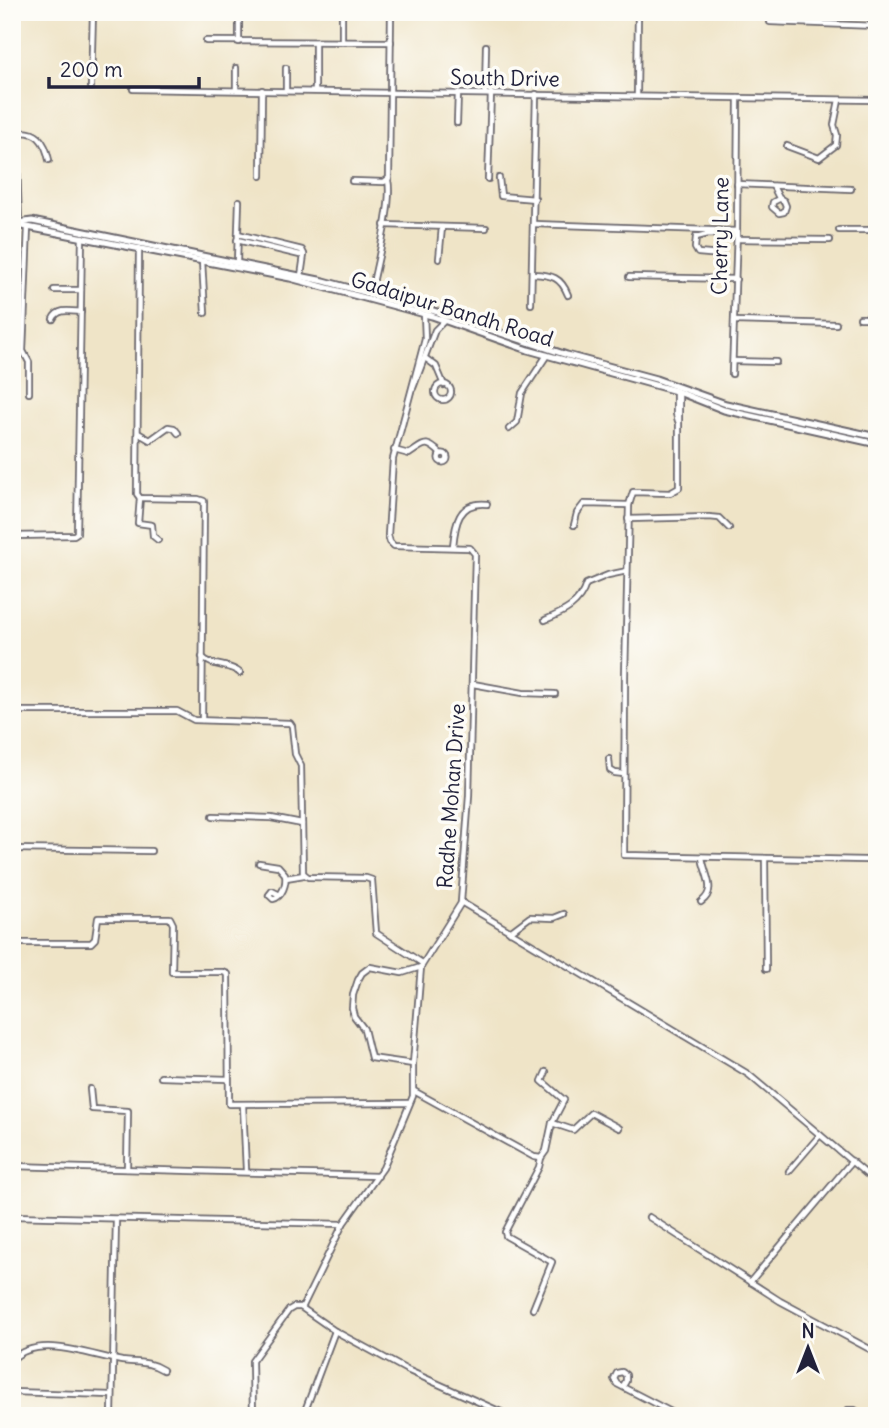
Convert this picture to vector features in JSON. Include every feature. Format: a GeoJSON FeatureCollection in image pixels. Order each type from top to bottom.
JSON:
{"type":"FeatureCollection","features":[{"type":"Feature","properties":{"kind":"street"},"geometry":{"type":"LineString","coordinates":[[91,86],[93,12]]}},
{"type":"Feature","properties":{"kind":"street"},"geometry":{"type":"LineString","coordinates":[[239,12],[239,42]]}},
{"type":"Feature","properties":{"kind":"street"},"geometry":{"type":"LineString","coordinates":[[342,12],[342,42]]}},
{"type":"Feature","properties":{"kind":"street"},"geometry":{"type":"LineString","coordinates":[[370,293],[389,188],[391,12]]}},
{"type":"Feature","properties":{"kind":"street"},"geometry":{"type":"LineString","coordinates":[[637,95],[638,12]]}},
{"type":"Feature","properties":{"kind":"street"},"geometry":{"type":"LineString","coordinates":[[770,22],[877,26]]}},
{"type":"Feature","properties":{"kind":"street"},"geometry":{"type":"LineString","coordinates":[[206,41],[391,42]]}},
{"type":"Feature","properties":{"kind":"street"},"geometry":{"type":"LineString","coordinates":[[315,42],[315,91]]}},
{"type":"Feature","properties":{"kind":"street"},"geometry":{"type":"LineString","coordinates":[[486,47],[488,179]]}},
{"type":"Feature","properties":{"kind":"street"},"geometry":{"type":"LineString","coordinates":[[236,68],[236,90]]}},
{"type":"Feature","properties":{"kind":"street"},"geometry":{"type":"LineString","coordinates":[[286,68],[286,91]]}},
{"type":"Feature","properties":{"kind":"street","name":"South Drive"},"geometry":{"type":"LineString","coordinates":[[133,89],[877,100]]}},
{"type":"Feature","properties":{"kind":"street"},"geometry":{"type":"LineString","coordinates":[[261,176],[262,90]]}},
{"type":"Feature","properties":{"kind":"street"},"geometry":{"type":"LineString","coordinates":[[457,123],[458,93]]}},
{"type":"Feature","properties":{"kind":"street"},"geometry":{"type":"LineString","coordinates":[[531,304],[536,94]]}},
{"type":"Feature","properties":{"kind":"street","name":"Cherry Lane"},"geometry":{"type":"LineString","coordinates":[[732,374],[738,98]]}},
{"type":"Feature","properties":{"kind":"street"},"geometry":{"type":"LineString","coordinates":[[787,146],[819,158],[834,149],[837,138],[834,125],[839,100]]}},
{"type":"Feature","properties":{"kind":"street"},"geometry":{"type":"LineString","coordinates":[[12,126],[16,134],[15,223],[32,221],[302,275],[370,293],[566,355],[656,379],[726,404],[877,437]]}},
{"type":"Feature","properties":{"kind":"street"},"geometry":{"type":"LineString","coordinates":[[16,134],[28,132],[40,138],[45,144],[49,160]]}},
{"type":"Feature","properties":{"kind":"street"},"geometry":{"type":"LineString","coordinates":[[499,178],[500,196],[535,199]]}},
{"type":"Feature","properties":{"kind":"street"},"geometry":{"type":"LineString","coordinates":[[352,181],[388,180]]}},
{"type":"Feature","properties":{"kind":"street"},"geometry":{"type":"LineString","coordinates":[[737,184],[851,189]]}},
{"type":"Feature","properties":{"kind":"street"},"geometry":{"type":"LineString","coordinates":[[772,186],[779,199]]}},
{"type":"Feature","properties":{"kind":"street"},"geometry":{"type":"LineString","coordinates":[[237,261],[239,201]]}},
{"type":"Feature","properties":{"kind":"street","name":"Gadaipur Bandh Road"},"geometry":{"type":"LineString","coordinates":[[15,223],[290,278],[424,314],[547,355],[678,392],[724,410],[877,444]]}},
{"type":"Feature","properties":{"kind":"street"},"geometry":{"type":"LineString","coordinates":[[534,224],[830,240]]}},
{"type":"Feature","properties":{"kind":"street"},"geometry":{"type":"LineString","coordinates":[[384,225],[486,228]]}},
{"type":"Feature","properties":{"kind":"street"},"geometry":{"type":"LineString","coordinates":[[28,227],[23,351],[29,362],[29,393]]}},
{"type":"Feature","properties":{"kind":"street"},"geometry":{"type":"LineString","coordinates":[[439,258],[442,227]]}},
{"type":"Feature","properties":{"kind":"street"},"geometry":{"type":"LineString","coordinates":[[839,230],[877,230]]}},
{"type":"Feature","properties":{"kind":"street"},"geometry":{"type":"LineString","coordinates":[[721,255],[698,253],[694,246],[696,237],[708,234],[737,235]]}},
{"type":"Feature","properties":{"kind":"street"},"geometry":{"type":"LineString","coordinates":[[12,536],[74,535],[77,532],[82,236]]}},
{"type":"Feature","properties":{"kind":"street"},"geometry":{"type":"LineString","coordinates":[[237,237],[302,250],[302,275]]}},
{"type":"Feature","properties":{"kind":"street"},"geometry":{"type":"LineString","coordinates":[[139,248],[136,491],[140,498],[138,523],[152,526],[153,536],[158,540]]}},
{"type":"Feature","properties":{"kind":"street"},"geometry":{"type":"LineString","coordinates":[[202,261],[205,313]]}},
{"type":"Feature","properties":{"kind":"street"},"geometry":{"type":"LineString","coordinates":[[533,274],[557,277],[568,295]]}},
{"type":"Feature","properties":{"kind":"street"},"geometry":{"type":"LineString","coordinates":[[629,277],[736,279]]}},
{"type":"Feature","properties":{"kind":"street"},"geometry":{"type":"LineString","coordinates":[[54,290],[81,290]]}},
{"type":"Feature","properties":{"kind":"street"},"geometry":{"type":"LineString","coordinates":[[53,319],[62,311],[81,312]]}},
{"type":"Feature","properties":{"kind":"street"},"geometry":{"type":"LineString","coordinates":[[424,314],[425,339],[394,450],[388,535],[390,542],[402,546],[453,546],[459,516],[475,505],[487,504]]}},
{"type":"Feature","properties":{"kind":"street"},"geometry":{"type":"LineString","coordinates":[[860,318],[877,318]]}},
{"type":"Feature","properties":{"kind":"street"},"geometry":{"type":"LineString","coordinates":[[410,392],[417,382],[435,330],[444,321]]}},
{"type":"Feature","properties":{"kind":"street"},"geometry":{"type":"LineString","coordinates":[[734,321],[836,324]]}},
{"type":"Feature","properties":{"kind":"street"},"geometry":{"type":"LineString","coordinates":[[509,429],[517,422],[522,393],[527,382],[547,355]]}},
{"type":"Feature","properties":{"kind":"street"},"geometry":{"type":"LineString","coordinates":[[425,358],[436,366],[444,385]]}},
{"type":"Feature","properties":{"kind":"street"},"geometry":{"type":"LineString","coordinates":[[733,361],[776,362]]}},
{"type":"Feature","properties":{"kind":"street"},"geometry":{"type":"LineString","coordinates":[[678,392],[679,488],[670,493],[633,492],[629,505],[624,855],[871,858],[874,848],[877,681]]}},
{"type":"Feature","properties":{"kind":"street"},"geometry":{"type":"LineString","coordinates":[[137,432],[149,440],[168,427],[174,428],[178,433]]}},
{"type":"Feature","properties":{"kind":"street"},"geometry":{"type":"LineString","coordinates":[[394,450],[409,454],[420,445],[426,444],[441,454]]}},
{"type":"Feature","properties":{"kind":"street"},"geometry":{"type":"LineString","coordinates":[[140,498],[204,501],[202,720]]}},
{"type":"Feature","properties":{"kind":"street"},"geometry":{"type":"LineString","coordinates":[[574,525],[584,504],[629,505]]}},
{"type":"Feature","properties":{"kind":"street"},"geometry":{"type":"LineString","coordinates":[[628,519],[709,517],[719,518],[729,528]]}},
{"type":"Feature","properties":{"kind":"street","name":"Radhe Mohan Drive"},"geometry":{"type":"LineString","coordinates":[[453,546],[472,549],[475,554],[469,796],[461,903],[748,1074],[877,1182]]}},
{"type":"Feature","properties":{"kind":"street"},"geometry":{"type":"LineString","coordinates":[[545,620],[573,606],[583,595],[586,584],[627,571]]}},
{"type":"Feature","properties":{"kind":"street"},"geometry":{"type":"LineString","coordinates":[[201,656],[207,662],[233,668],[240,673]]}},
{"type":"Feature","properties":{"kind":"street"},"geometry":{"type":"LineString","coordinates":[[473,684],[523,693],[555,694]]}},
{"type":"Feature","properties":{"kind":"street"},"geometry":{"type":"LineString","coordinates":[[12,711],[177,711],[192,720],[291,724],[296,759],[301,766],[305,875]]}},
{"type":"Feature","properties":{"kind":"street"},"geometry":{"type":"LineString","coordinates":[[609,759],[610,770],[624,774]]}},
{"type":"Feature","properties":{"kind":"street"},"geometry":{"type":"LineString","coordinates":[[213,816],[271,818],[302,824]]}},
{"type":"Feature","properties":{"kind":"street"},"geometry":{"type":"LineString","coordinates":[[12,849],[151,851]]}},
{"type":"Feature","properties":{"kind":"street"},"geometry":{"type":"LineString","coordinates":[[701,902],[708,897],[710,889],[702,857]]}},
{"type":"Feature","properties":{"kind":"street"},"geometry":{"type":"LineString","coordinates":[[765,858],[765,969]]}},
{"type":"Feature","properties":{"kind":"street"},"geometry":{"type":"LineString","coordinates":[[259,863],[278,866],[286,878],[284,888],[278,894]]}},
{"type":"Feature","properties":{"kind":"street"},"geometry":{"type":"LineString","coordinates":[[286,878],[305,875],[372,880],[376,933],[422,965]]}},
{"type":"Feature","properties":{"kind":"street"},"geometry":{"type":"LineString","coordinates":[[302,1307],[343,1224],[379,1176],[414,1091],[413,1064],[422,965],[461,903]]}},
{"type":"Feature","properties":{"kind":"street"},"geometry":{"type":"LineString","coordinates":[[510,932],[530,917],[557,918],[564,914]]}},
{"type":"Feature","properties":{"kind":"street"},"geometry":{"type":"LineString","coordinates":[[12,943],[91,943],[95,941],[99,918],[170,918],[173,924],[172,972],[228,974],[228,1103],[408,1103]]}},
{"type":"Feature","properties":{"kind":"street"},"geometry":{"type":"LineString","coordinates":[[413,1064],[371,1058],[364,1029],[353,1012],[353,995],[362,973],[370,967],[401,972],[422,965]]}},
{"type":"Feature","properties":{"kind":"street"},"geometry":{"type":"LineString","coordinates":[[533,1309],[552,1262],[506,1236],[505,1231],[539,1167],[546,1151],[552,1123],[564,1099],[542,1082],[547,1072]]}},
{"type":"Feature","properties":{"kind":"street"},"geometry":{"type":"LineString","coordinates":[[161,1077],[228,1079]]}},
{"type":"Feature","properties":{"kind":"street"},"geometry":{"type":"LineString","coordinates":[[90,1089],[92,1108],[128,1111],[127,1169]]}},
{"type":"Feature","properties":{"kind":"street"},"geometry":{"type":"LineString","coordinates":[[414,1091],[534,1157],[541,1158]]}},
{"type":"Feature","properties":{"kind":"street"},"geometry":{"type":"LineString","coordinates":[[243,1105],[246,1170]]}},
{"type":"Feature","properties":{"kind":"street"},"geometry":{"type":"LineString","coordinates":[[552,1123],[573,1130],[591,1113],[619,1128]]}},
{"type":"Feature","properties":{"kind":"street"},"geometry":{"type":"LineString","coordinates":[[789,1171],[820,1135]]}},
{"type":"Feature","properties":{"kind":"street"},"geometry":{"type":"LineString","coordinates":[[750,1282],[852,1161]]}},
{"type":"Feature","properties":{"kind":"street"},"geometry":{"type":"LineString","coordinates":[[12,1166],[246,1170],[379,1176]]}},
{"type":"Feature","properties":{"kind":"street"},"geometry":{"type":"LineString","coordinates":[[12,1216],[343,1224]]}},
{"type":"Feature","properties":{"kind":"street"},"geometry":{"type":"LineString","coordinates":[[649,1217],[750,1282],[877,1353]]}},
{"type":"Feature","properties":{"kind":"street"},"geometry":{"type":"LineString","coordinates":[[112,1416],[116,1219]]}},
{"type":"Feature","properties":{"kind":"street"},"geometry":{"type":"LineString","coordinates":[[302,1307],[335,1331],[407,1370],[510,1416]]}},
{"type":"Feature","properties":{"kind":"street"},"geometry":{"type":"LineString","coordinates":[[253,1416],[252,1361],[289,1310],[302,1307]]}},
{"type":"Feature","properties":{"kind":"street"},"geometry":{"type":"LineString","coordinates":[[303,1416],[335,1331]]}},
{"type":"Feature","properties":{"kind":"street"},"geometry":{"type":"LineString","coordinates":[[12,1360],[26,1351],[78,1349],[114,1359],[147,1362],[163,1370]]}},
{"type":"Feature","properties":{"kind":"street"},"geometry":{"type":"LineString","coordinates":[[623,1386],[679,1416]]}},
{"type":"Feature","properties":{"kind":"street"},"geometry":{"type":"LineString","coordinates":[[12,1392],[112,1395]]}},
{"type":"Feature","properties":{"kind":"street"},"geometry":{"type":"LineString","coordinates":[[848,1410],[854,1410],[864,1416]]}}]}
